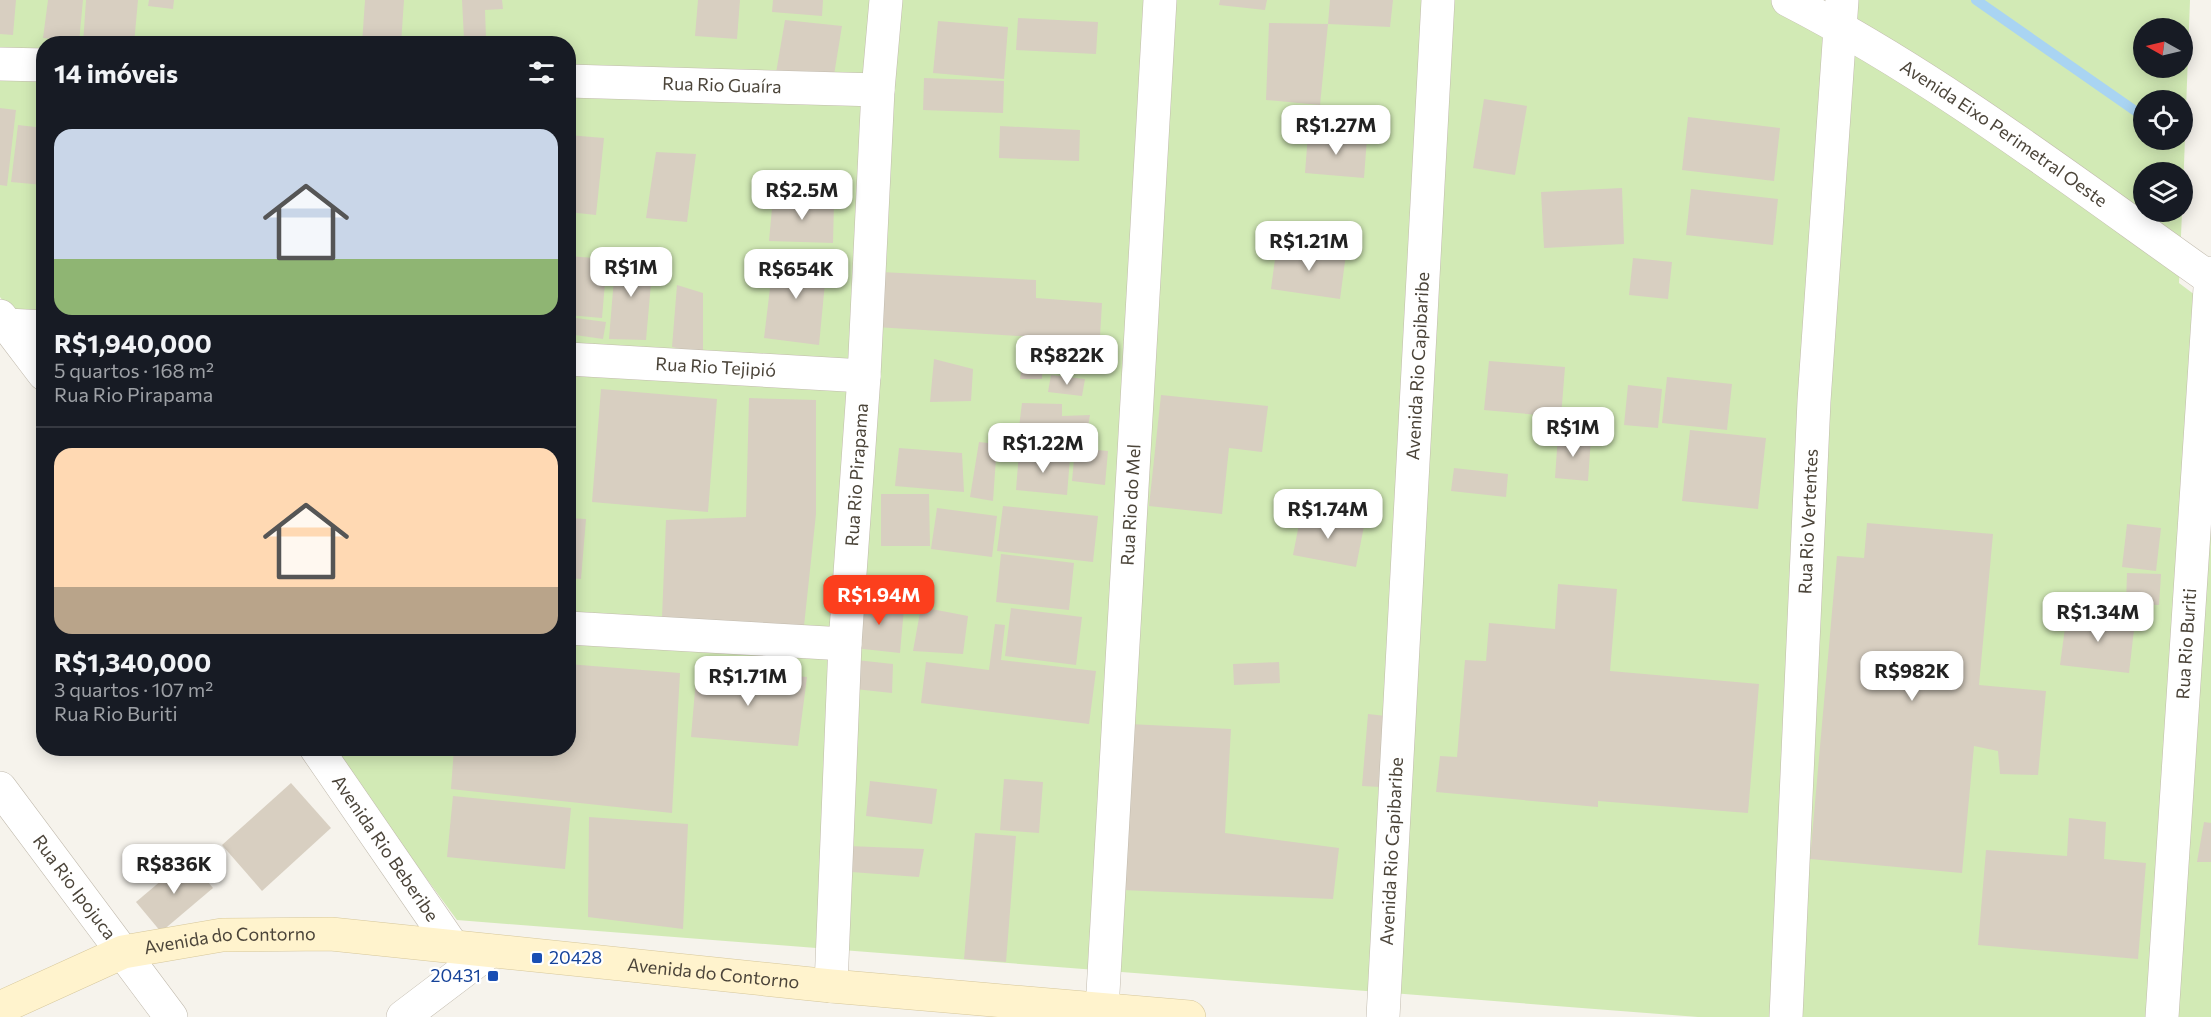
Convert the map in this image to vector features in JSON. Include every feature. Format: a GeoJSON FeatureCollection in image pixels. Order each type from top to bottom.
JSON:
{"type":"FeatureCollection","features":[{"type":"Feature","properties":{"kind":"street","name":"Rua Rio Pirapama"},"geometry":{"type":"LineString","coordinates":[[831,986],[845,644],[864,376],[878,90],[886,0]]}},
{"type":"Feature","properties":{"kind":"street","name":"Rua Rio do Mel"},"geometry":{"type":"LineString","coordinates":[[1102,1010],[1160,0]]}},
{"type":"Feature","properties":{"kind":"street","name":"Avenida Rio Capibaribe"},"geometry":{"type":"LineString","coordinates":[[1383,1017],[1438,0]]}},
{"type":"Feature","properties":{"kind":"street","name":"Avenida Eixo Perimetral Oeste"},"geometry":{"type":"LineString","coordinates":[[1788,0],[1841,14],[1997,129],[2211,279]]}},
{"type":"Feature","properties":{"kind":"street","name":"Rua Rio Vertentes"},"geometry":{"type":"LineString","coordinates":[[1786,1017],[1814,401],[1841,14]]}},
{"type":"Feature","properties":{"kind":"street"},"geometry":{"type":"LineString","coordinates":[[0,64],[36,65]]}},
{"type":"Feature","properties":{"kind":"street","name":"Rua Rio Guaíra"},"geometry":{"type":"LineString","coordinates":[[576,81],[878,90]]}},
{"type":"Feature","properties":{"kind":"street","name":"Rua Rio Buriti"},"geometry":{"type":"LineString","coordinates":[[2162,1017],[2211,273]]}},
{"type":"Feature","properties":{"kind":"street"},"geometry":{"type":"LineString","coordinates":[[3,321],[36,326]]}},
{"type":"Feature","properties":{"kind":"street"},"geometry":{"type":"LineString","coordinates":[[3,321],[36,364]]}},
{"type":"Feature","properties":{"kind":"street","name":"Rua Rio Tejipió"},"geometry":{"type":"LineString","coordinates":[[576,359],[864,376]]}},
{"type":"Feature","properties":{"kind":"street"},"geometry":{"type":"LineString","coordinates":[[576,628],[845,644]]}},
{"type":"Feature","properties":{"kind":"street","name":"Avenida Rio Beberibe"},"geometry":{"type":"LineString","coordinates":[[322,756],[453,946]]}},
{"type":"Feature","properties":{"kind":"street","name":"Rua Rio Ipojuca"},"geometry":{"type":"LineString","coordinates":[[0,788],[171,1017]]}},
{"type":"Feature","properties":{"kind":"street","name":"Avenida do Contorno"},"geometry":{"type":"LineString","coordinates":[[0,1008],[123,952],[222,934],[331,934],[831,986],[1189,1017]]}},
{"type":"Feature","properties":{"kind":"street"},"geometry":{"type":"LineString","coordinates":[[403,1017],[490,951]]}},
{"type":"Feature","properties":{"kind":"green space"},"geometry":{"type":"Polygon","coordinates":[[[0,0],[2190,0],[2189,18],[2133,18],[2133,78],[2187,78],[2187,90],[2133,90],[2133,150],[2185,150],[2184,162],[2133,162],[2133,222],[2182,222],[2179,283],[2211,307],[2211,1017],[1698,1017],[457,920],[336,756],[576,756],[576,36],[36,36],[36,346],[0,297],[0,0]]]}},
{"type":"Feature","properties":{"kind":"building"},"geometry":{"type":"Polygon","coordinates":[[[0,0],[16,0],[13,35],[0,34],[0,0]]]}},
{"type":"Feature","properties":{"kind":"building"},"geometry":{"type":"Polygon","coordinates":[[[48,0],[83,0],[80,36],[43,36],[48,0]]]}},
{"type":"Feature","properties":{"kind":"building"},"geometry":{"type":"Polygon","coordinates":[[[86,0],[138,0],[135,36],[84,36],[86,0]]]}},
{"type":"Feature","properties":{"kind":"building"},"geometry":{"type":"Polygon","coordinates":[[[149,0],[174,0],[173,9],[148,6],[149,0]]]}},
{"type":"Feature","properties":{"kind":"building"},"geometry":{"type":"Polygon","coordinates":[[[365,0],[404,0],[402,36],[363,36],[365,0]]]}},
{"type":"Feature","properties":{"kind":"building"},"geometry":{"type":"Polygon","coordinates":[[[462,0],[502,0],[503,9],[485,10],[486,36],[464,36],[462,0]]]}},
{"type":"Feature","properties":{"kind":"building"},"geometry":{"type":"Polygon","coordinates":[[[698,0],[740,0],[737,39],[695,36],[698,0]]]}},
{"type":"Feature","properties":{"kind":"building"},"geometry":{"type":"Polygon","coordinates":[[[773,0],[823,0],[822,16],[772,12],[773,0]]]}},
{"type":"Feature","properties":{"kind":"building"},"geometry":{"type":"Polygon","coordinates":[[[1220,0],[1267,0],[1265,10],[1219,5],[1220,0]]]}},
{"type":"Feature","properties":{"kind":"building"},"geometry":{"type":"Polygon","coordinates":[[[1330,0],[1393,0],[1390,27],[1328,24],[1330,0]]]}},
{"type":"Feature","properties":{"kind":"building"},"geometry":{"type":"Polygon","coordinates":[[[1018,18],[1098,22],[1096,54],[1016,50],[1018,18]]]}},
{"type":"Feature","properties":{"kind":"building"},"geometry":{"type":"Polygon","coordinates":[[[785,20],[842,26],[834,75],[776,73],[785,20]]]}},
{"type":"Feature","properties":{"kind":"building"},"geometry":{"type":"Polygon","coordinates":[[[938,21],[1008,27],[1004,79],[933,73],[938,21]]]}},
{"type":"Feature","properties":{"kind":"building"},"geometry":{"type":"Polygon","coordinates":[[[1269,23],[1328,24],[1320,105],[1266,100],[1269,23]]]}},
{"type":"Feature","properties":{"kind":"building"},"geometry":{"type":"Polygon","coordinates":[[[924,78],[1004,81],[1003,113],[923,110],[924,78]]]}},
{"type":"Feature","properties":{"kind":"building"},"geometry":{"type":"Polygon","coordinates":[[[1484,99],[1527,106],[1515,175],[1473,168],[1484,99]]]}},
{"type":"Feature","properties":{"kind":"building"},"geometry":{"type":"Polygon","coordinates":[[[0,108],[16,110],[7,186],[0,185],[0,108]]]}},
{"type":"Feature","properties":{"kind":"building"},"geometry":{"type":"Polygon","coordinates":[[[1688,117],[1780,128],[1774,181],[1682,170],[1688,117]]]}},
{"type":"Feature","properties":{"kind":"building"},"geometry":{"type":"Polygon","coordinates":[[[18,125],[36,127],[36,184],[11,182],[18,125]]]}},
{"type":"Feature","properties":{"kind":"building"},"geometry":{"type":"Polygon","coordinates":[[[1000,126],[1080,130],[1079,161],[999,158],[1000,126]]]}},
{"type":"Feature","properties":{"kind":"building"},"geometry":{"type":"Polygon","coordinates":[[[1308,134],[1367,138],[1364,178],[1305,173],[1308,134]]]}},
{"type":"Feature","properties":{"kind":"building"},"geometry":{"type":"Polygon","coordinates":[[[576,136],[604,138],[596,215],[576,213],[576,136]]]}},
{"type":"Feature","properties":{"kind":"building"},"geometry":{"type":"Polygon","coordinates":[[[656,152],[696,154],[687,222],[646,218],[656,152]]]}},
{"type":"Feature","properties":{"kind":"building"},"geometry":{"type":"Polygon","coordinates":[[[1622,188],[1624,244],[1544,248],[1541,192],[1622,188]]]}},
{"type":"Feature","properties":{"kind":"building"},"geometry":{"type":"Polygon","coordinates":[[[1691,189],[1778,199],[1773,245],[1686,235],[1691,189]]]}},
{"type":"Feature","properties":{"kind":"building"},"geometry":{"type":"Polygon","coordinates":[[[773,197],[834,202],[833,243],[769,241],[773,197]]]}},
{"type":"Feature","properties":{"kind":"building"},"geometry":{"type":"Polygon","coordinates":[[[1277,244],[1346,254],[1340,299],[1271,289],[1277,244]]]}},
{"type":"Feature","properties":{"kind":"building"},"geometry":{"type":"Polygon","coordinates":[[[616,254],[653,261],[646,340],[609,339],[616,254]]]}},
{"type":"Feature","properties":{"kind":"building"},"geometry":{"type":"Polygon","coordinates":[[[774,255],[827,262],[819,345],[764,338],[774,255]]]}},
{"type":"Feature","properties":{"kind":"building"},"geometry":{"type":"Polygon","coordinates":[[[576,257],[607,259],[602,318],[576,316],[576,257]]]}},
{"type":"Feature","properties":{"kind":"building"},"geometry":{"type":"Polygon","coordinates":[[[1633,258],[1672,262],[1668,299],[1629,295],[1633,258]]]}},
{"type":"Feature","properties":{"kind":"building"},"geometry":{"type":"Polygon","coordinates":[[[881,272],[1036,280],[1036,298],[1102,303],[1100,337],[1036,337],[876,327],[881,272]]]}},
{"type":"Feature","properties":{"kind":"building"},"geometry":{"type":"Polygon","coordinates":[[[677,285],[703,293],[703,354],[672,347],[677,285]]]}},
{"type":"Feature","properties":{"kind":"building"},"geometry":{"type":"Polygon","coordinates":[[[576,318],[606,322],[603,339],[576,335],[576,318]]]}},
{"type":"Feature","properties":{"kind":"building"},"geometry":{"type":"Polygon","coordinates":[[[934,359],[973,369],[971,401],[930,402],[934,359]]]}},
{"type":"Feature","properties":{"kind":"building"},"geometry":{"type":"Polygon","coordinates":[[[1489,361],[1565,367],[1561,417],[1484,410],[1489,361]]]}},
{"type":"Feature","properties":{"kind":"building"},"geometry":{"type":"Polygon","coordinates":[[[1043,364],[1042,379],[1020,379],[1022,366],[1043,364]]]}},
{"type":"Feature","properties":{"kind":"building"},"geometry":{"type":"Polygon","coordinates":[[[1051,375],[1085,379],[1082,396],[1048,392],[1051,375]]]}},
{"type":"Feature","properties":{"kind":"building"},"geometry":{"type":"Polygon","coordinates":[[[1667,377],[1732,384],[1727,430],[1662,423],[1667,377]]]}},
{"type":"Feature","properties":{"kind":"building"},"geometry":{"type":"Polygon","coordinates":[[[1628,385],[1662,389],[1658,428],[1624,425],[1628,385]]]}},
{"type":"Feature","properties":{"kind":"building"},"geometry":{"type":"Polygon","coordinates":[[[601,389],[717,399],[708,512],[592,502],[601,389]]]}},
{"type":"Feature","properties":{"kind":"building"},"geometry":{"type":"Polygon","coordinates":[[[1161,395],[1268,406],[1262,452],[1229,448],[1222,514],[1149,506],[1161,395]]]}},
{"type":"Feature","properties":{"kind":"building"},"geometry":{"type":"Polygon","coordinates":[[[749,398],[816,400],[816,514],[804,626],[662,617],[666,520],[746,517],[749,398]]]}},
{"type":"Feature","properties":{"kind":"building"},"geometry":{"type":"Polygon","coordinates":[[[1022,403],[1062,404],[1062,416],[1090,415],[1086,438],[1018,435],[1022,403]]]}},
{"type":"Feature","properties":{"kind":"building"},"geometry":{"type":"Polygon","coordinates":[[[1690,430],[1766,438],[1758,509],[1682,501],[1690,430]]]}},
{"type":"Feature","properties":{"kind":"building"},"geometry":{"type":"Polygon","coordinates":[[[1558,435],[1591,438],[1588,481],[1555,478],[1558,435]]]}},
{"type":"Feature","properties":{"kind":"building"},"geometry":{"type":"Polygon","coordinates":[[[979,442],[997,444],[993,501],[970,497],[979,442]]]}},
{"type":"Feature","properties":{"kind":"building"},"geometry":{"type":"Polygon","coordinates":[[[899,448],[962,453],[964,492],[895,486],[899,448]]]}},
{"type":"Feature","properties":{"kind":"building"},"geometry":{"type":"Polygon","coordinates":[[[1075,448],[1108,451],[1105,485],[1072,481],[1075,448]]]}},
{"type":"Feature","properties":{"kind":"building"},"geometry":{"type":"Polygon","coordinates":[[[1019,452],[1070,458],[1067,495],[1016,490],[1019,452]]]}},
{"type":"Feature","properties":{"kind":"building"},"geometry":{"type":"Polygon","coordinates":[[[1454,468],[1508,474],[1506,497],[1451,491],[1454,468]]]}},
{"type":"Feature","properties":{"kind":"building"},"geometry":{"type":"Polygon","coordinates":[[[881,494],[929,494],[930,546],[881,546],[881,494]]]}},
{"type":"Feature","properties":{"kind":"building"},"geometry":{"type":"Polygon","coordinates":[[[1003,506],[1098,516],[1093,562],[997,551],[1003,506]]]}},
{"type":"Feature","properties":{"kind":"building"},"geometry":{"type":"Polygon","coordinates":[[[937,508],[997,516],[992,557],[931,549],[937,508]]]}},
{"type":"Feature","properties":{"kind":"building"},"geometry":{"type":"Polygon","coordinates":[[[1301,514],[1364,526],[1356,567],[1293,555],[1301,514]]]}},
{"type":"Feature","properties":{"kind":"building"},"geometry":{"type":"Polygon","coordinates":[[[576,518],[586,519],[581,579],[576,579],[576,518]]]}},
{"type":"Feature","properties":{"kind":"building"},"geometry":{"type":"Polygon","coordinates":[[[1867,523],[1993,534],[1979,685],[2046,691],[2038,775],[2000,774],[1998,751],[1974,746],[1962,873],[1810,859],[1837,556],[1864,558],[1867,523]]]}},
{"type":"Feature","properties":{"kind":"building"},"geometry":{"type":"Polygon","coordinates":[[[2127,524],[2161,528],[2156,571],[2122,567],[2127,524]]]}},
{"type":"Feature","properties":{"kind":"building"},"geometry":{"type":"Polygon","coordinates":[[[1001,554],[1074,563],[1069,610],[996,602],[1001,554]]]}},
{"type":"Feature","properties":{"kind":"building"},"geometry":{"type":"Polygon","coordinates":[[[2127,573],[2161,574],[2159,605],[2126,604],[2127,573]]]}},
{"type":"Feature","properties":{"kind":"building"},"geometry":{"type":"Polygon","coordinates":[[[1558,584],[1617,589],[1610,671],[1759,684],[1748,813],[1598,801],[1598,807],[1436,792],[1440,756],[1457,757],[1465,660],[1486,661],[1489,623],[1555,629],[1558,584]]]}},
{"type":"Feature","properties":{"kind":"building"},"geometry":{"type":"Polygon","coordinates":[[[859,597],[904,608],[900,653],[854,648],[859,597]]]}},
{"type":"Feature","properties":{"kind":"building"},"geometry":{"type":"Polygon","coordinates":[[[921,607],[968,616],[963,654],[913,651],[921,607]]]}},
{"type":"Feature","properties":{"kind":"building"},"geometry":{"type":"Polygon","coordinates":[[[1011,608],[1082,617],[1076,665],[1005,656],[1011,608]]]}},
{"type":"Feature","properties":{"kind":"building"},"geometry":{"type":"Polygon","coordinates":[[[2067,613],[2135,621],[2129,673],[2060,665],[2067,613]]]}},
{"type":"Feature","properties":{"kind":"building"},"geometry":{"type":"Polygon","coordinates":[[[995,624],[1005,625],[1001,660],[1096,671],[1089,724],[921,703],[926,662],[989,670],[995,624]]]}},
{"type":"Feature","properties":{"kind":"building"},"geometry":{"type":"Polygon","coordinates":[[[856,660],[893,664],[892,693],[855,689],[856,660]]]}},
{"type":"Feature","properties":{"kind":"building"},"geometry":{"type":"Polygon","coordinates":[[[1279,662],[1280,683],[1234,685],[1233,664],[1279,662]]]}},
{"type":"Feature","properties":{"kind":"building"},"geometry":{"type":"Polygon","coordinates":[[[576,665],[680,673],[672,813],[451,789],[453,756],[576,756],[576,665]]]}},
{"type":"Feature","properties":{"kind":"building"},"geometry":{"type":"Polygon","coordinates":[[[697,667],[807,677],[798,746],[691,737],[697,667]]]}},
{"type":"Feature","properties":{"kind":"building"},"geometry":{"type":"Polygon","coordinates":[[[1368,714],[1386,716],[1380,787],[1362,786],[1368,714]]]}},
{"type":"Feature","properties":{"kind":"building"},"geometry":{"type":"Polygon","coordinates":[[[1129,724],[1231,729],[1225,833],[1339,848],[1333,899],[1122,890],[1129,724]]]}},
{"type":"Feature","properties":{"kind":"building"},"geometry":{"type":"Polygon","coordinates":[[[1004,779],[1043,782],[1039,833],[1000,830],[1004,779]]]}},
{"type":"Feature","properties":{"kind":"building"},"geometry":{"type":"Polygon","coordinates":[[[870,781],[937,789],[932,824],[866,816],[870,781]]]}},
{"type":"Feature","properties":{"kind":"building"},"geometry":{"type":"Polygon","coordinates":[[[291,783],[331,828],[262,891],[222,845],[291,783]]]}},
{"type":"Feature","properties":{"kind":"building"},"geometry":{"type":"Polygon","coordinates":[[[453,796],[571,808],[565,869],[447,857],[453,796]]]}},
{"type":"Feature","properties":{"kind":"building"},"geometry":{"type":"Polygon","coordinates":[[[589,817],[688,824],[683,929],[588,917],[589,817]]]}},
{"type":"Feature","properties":{"kind":"building"},"geometry":{"type":"Polygon","coordinates":[[[2069,818],[2106,822],[2104,859],[2146,863],[2138,959],[1978,945],[1986,850],[2067,856],[2069,818]]]}},
{"type":"Feature","properties":{"kind":"building"},"geometry":{"type":"Polygon","coordinates":[[[2204,822],[2211,823],[2211,862],[2197,862],[2204,822]]]}},
{"type":"Feature","properties":{"kind":"building"},"geometry":{"type":"Polygon","coordinates":[[[975,833],[1016,836],[1006,962],[964,959],[975,833]]]}},
{"type":"Feature","properties":{"kind":"building"},"geometry":{"type":"Polygon","coordinates":[[[848,846],[924,849],[919,877],[851,872],[848,846]]]}},
{"type":"Feature","properties":{"kind":"building"},"geometry":{"type":"Polygon","coordinates":[[[188,858],[213,888],[161,932],[136,902],[188,858]]]}},
{"type":"Feature","properties":{"kind":"waterway"},"geometry":{"type":"LineString","coordinates":[[1976,0],[2133,109]]}},
{"type":"Feature","properties":{"kind":"place","name":"20428"},"geometry":{"type":"Point","coordinates":[537,958]}},
{"type":"Feature","properties":{"kind":"place","name":"20431"},"geometry":{"type":"Point","coordinates":[493,976]}}]}
